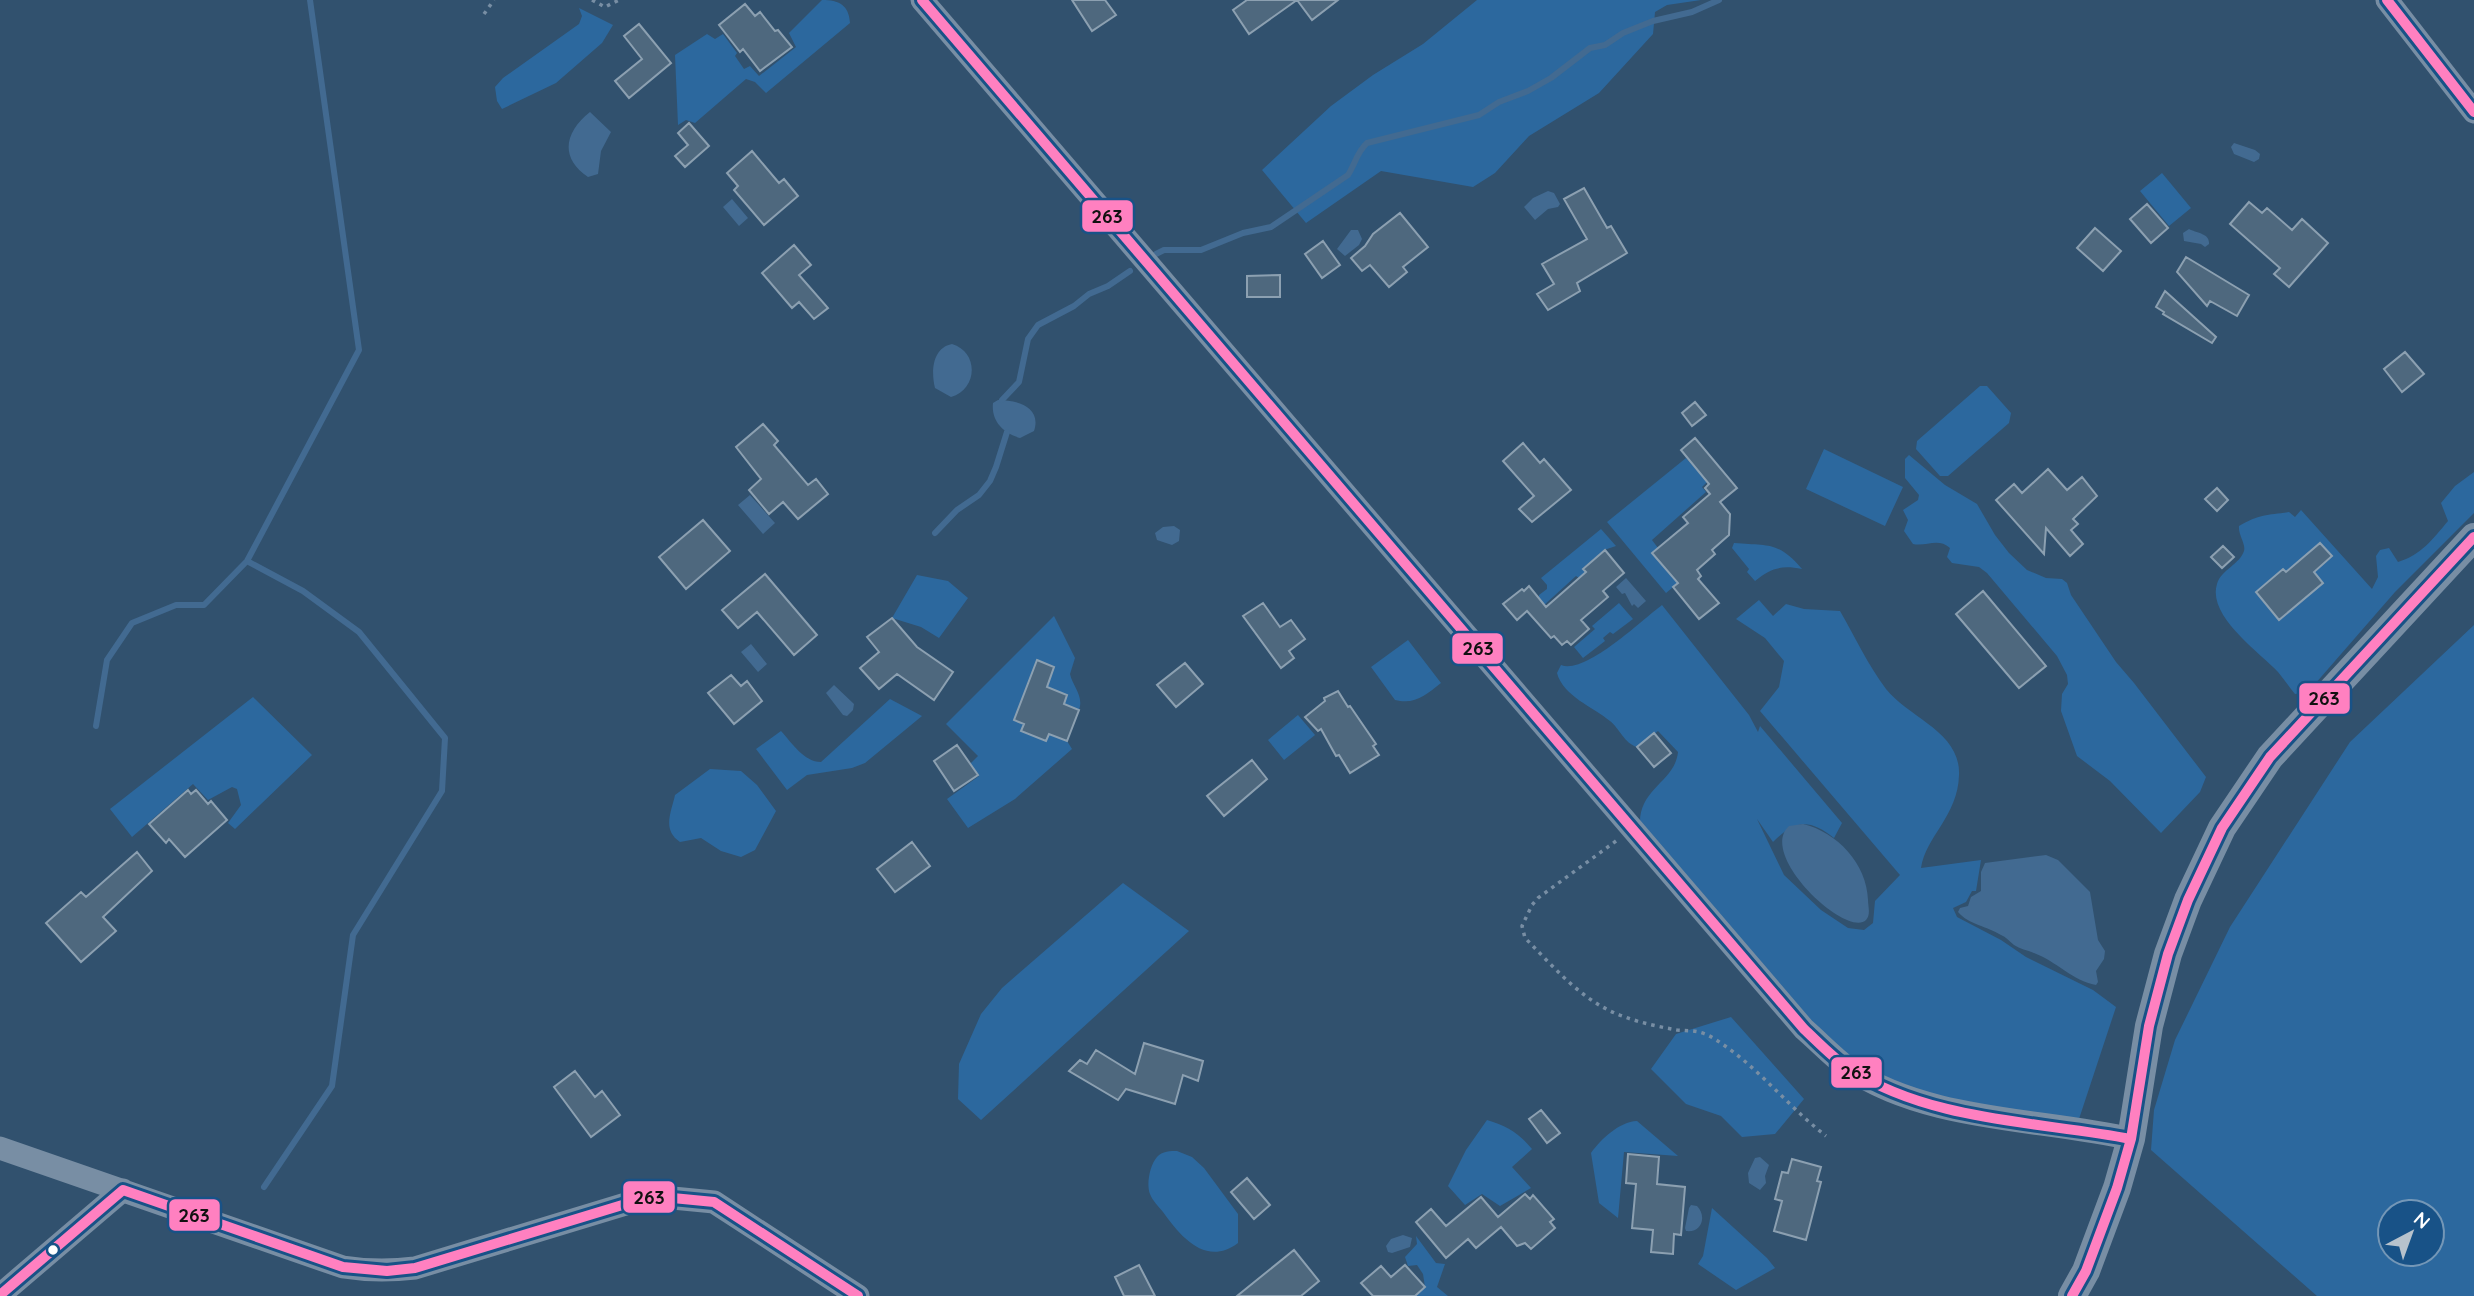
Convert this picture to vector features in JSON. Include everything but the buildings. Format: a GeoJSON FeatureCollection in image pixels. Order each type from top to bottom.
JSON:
{"type":"FeatureCollection","features":[{"type":"Feature","properties":{"kind":"street"},"geometry":{"type":"LineString","coordinates":[[922,0],[1804,1029],[1849,1068],[1901,1095],[1977,1115],[2121,1137]]}},
{"type":"Feature","properties":{"kind":"street"},"geometry":{"type":"LineString","coordinates":[[2387,0],[2474,113]]}},
{"type":"Feature","properties":{"kind":"street"},"geometry":{"type":"LineString","coordinates":[[2071,1296],[2086,1271],[2117,1188],[2121,1137],[2142,996],[2222,828],[2270,757],[2474,537]]}},
{"type":"Feature","properties":{"kind":"street"},"geometry":{"type":"LineString","coordinates":[[0,1148],[343,1267],[387,1271],[415,1268],[652,1196],[714,1202],[858,1296]]}},
{"type":"Feature","properties":{"kind":"street"},"geometry":{"type":"LineString","coordinates":[[0,1296],[123,1190]]}},
{"type":"Feature","properties":{"kind":"path"},"geometry":{"type":"LineString","coordinates":[[484,14],[494,0]]}},
{"type":"Feature","properties":{"kind":"path"},"geometry":{"type":"LineString","coordinates":[[592,0],[605,7],[619,0]]}},
{"type":"Feature","properties":{"kind":"path"},"geometry":{"type":"LineString","coordinates":[[1633,830],[1538,898],[1522,926],[1525,938],[1583,996],[1623,1017],[1659,1026],[1696,1030],[1722,1045],[1749,1063],[1807,1121],[1826,1136]]}},
{"type":"Feature","properties":{"kind":"shaded area"},"geometry":{"type":"Polygon","coordinates":[[[822,0],[842,5],[848,12],[850,23],[766,93],[755,82],[746,79],[695,123],[686,120],[678,125],[675,55],[707,34],[715,39],[723,34],[737,53],[735,56],[744,69],[750,66],[759,76],[796,47],[789,33],[822,0]]]}},
{"type":"Feature","properties":{"kind":"shaded area"},"geometry":{"type":"Polygon","coordinates":[[[1477,0],[1701,0],[1667,5],[1655,12],[1653,34],[1599,93],[1529,136],[1495,173],[1473,187],[1381,171],[1306,223],[1262,170],[1331,106],[1373,75],[1423,44],[1477,0]]]}},
{"type":"Feature","properties":{"kind":"shaded area"},"geometry":{"type":"Polygon","coordinates":[[[579,8],[613,25],[602,43],[556,83],[502,109],[497,101],[495,87],[503,78],[579,24],[582,16],[579,8]]]}},
{"type":"Feature","properties":{"kind":"shaded area"},"geometry":{"type":"Polygon","coordinates":[[[590,112],[611,132],[601,151],[598,174],[588,177],[573,161],[569,144],[575,128],[590,112]]]}},
{"type":"Feature","properties":{"kind":"shaded area"},"geometry":{"type":"Polygon","coordinates":[[[2234,143],[2255,150],[2260,154],[2259,159],[2254,162],[2234,154],[2231,147],[2234,143]]]}},
{"type":"Feature","properties":{"kind":"shaded area"},"geometry":{"type":"Polygon","coordinates":[[[2162,173],[2191,208],[2169,226],[2140,191],[2162,173]]]}},
{"type":"Feature","properties":{"kind":"shaded area"},"geometry":{"type":"Polygon","coordinates":[[[1548,191],[1554,193],[1560,204],[1548,209],[1535,220],[1524,207],[1533,198],[1548,191]]]}},
{"type":"Feature","properties":{"kind":"shaded area"},"geometry":{"type":"Polygon","coordinates":[[[732,199],[748,218],[739,226],[723,207],[732,199]]]}},
{"type":"Feature","properties":{"kind":"shaded area"},"geometry":{"type":"Polygon","coordinates":[[[2189,229],[2205,235],[2209,244],[2205,247],[2184,241],[2183,233],[2189,229]]]}},
{"type":"Feature","properties":{"kind":"shaded area"},"geometry":{"type":"Polygon","coordinates":[[[1351,230],[1358,230],[1362,239],[1359,245],[1345,256],[1337,249],[1351,230]]]}},
{"type":"Feature","properties":{"kind":"shaded area"},"geometry":{"type":"Polygon","coordinates":[[[952,344],[967,355],[972,370],[966,386],[951,397],[935,388],[933,375],[934,362],[940,350],[952,344]]]}},
{"type":"Feature","properties":{"kind":"shaded area"},"geometry":{"type":"Polygon","coordinates":[[[1980,386],[1987,386],[2011,413],[2009,423],[1948,476],[1940,476],[1916,449],[1917,441],[1980,386]]]}},
{"type":"Feature","properties":{"kind":"shaded area"},"geometry":{"type":"Polygon","coordinates":[[[998,400],[1013,401],[1026,406],[1034,416],[1034,431],[1020,438],[1003,429],[994,415],[993,403],[998,400]]]}},
{"type":"Feature","properties":{"kind":"shaded area"},"geometry":{"type":"Polygon","coordinates":[[[1824,449],[1903,487],[1885,526],[1806,489],[1824,449]]]}},
{"type":"Feature","properties":{"kind":"shaded area"},"geometry":{"type":"Polygon","coordinates":[[[1909,455],[1945,485],[1977,504],[1995,535],[2027,570],[2046,578],[2062,579],[2067,583],[2071,595],[2116,662],[2206,777],[2200,792],[2161,833],[2110,781],[2077,756],[2061,711],[2062,694],[2068,684],[2067,675],[2057,656],[1987,573],[1979,567],[1952,563],[1947,557],[1950,548],[1941,543],[1913,544],[1904,531],[1908,520],[1903,510],[1918,500],[1919,495],[1905,478],[1905,459],[1909,455]]]}},
{"type":"Feature","properties":{"kind":"shaded area"},"geometry":{"type":"Polygon","coordinates":[[[1686,458],[1707,482],[1702,487],[1706,492],[1652,540],[1658,548],[1652,554],[1678,583],[1666,593],[1607,522],[1686,458]]]}},
{"type":"Feature","properties":{"kind":"shaded area"},"geometry":{"type":"Polygon","coordinates":[[[2474,472],[2474,513],[2395,592],[2308,692],[2295,694],[2278,672],[2227,621],[2216,596],[2217,584],[2244,551],[2239,526],[2264,516],[2289,512],[2295,517],[2301,510],[2372,589],[2378,577],[2376,556],[2380,550],[2389,548],[2398,562],[2420,551],[2448,521],[2441,503],[2455,486],[2474,472]]]}},
{"type":"Feature","properties":{"kind":"shaded area"},"geometry":{"type":"Polygon","coordinates":[[[750,495],[775,523],[763,534],[738,505],[750,495]]]}},
{"type":"Feature","properties":{"kind":"shaded area"},"geometry":{"type":"Polygon","coordinates":[[[1174,526],[1180,530],[1179,541],[1172,545],[1157,540],[1155,533],[1163,527],[1174,526]]]}},
{"type":"Feature","properties":{"kind":"shaded area"},"geometry":{"type":"Polygon","coordinates":[[[1601,529],[1616,546],[1604,550],[1583,568],[1586,572],[1579,578],[1576,576],[1543,606],[1539,595],[1547,589],[1547,585],[1541,578],[1601,529]]]}},
{"type":"Feature","properties":{"kind":"shaded area"},"geometry":{"type":"Polygon","coordinates":[[[1734,543],[1779,549],[1802,569],[1777,569],[1755,581],[1732,548],[1734,543]]]}},
{"type":"Feature","properties":{"kind":"shaded area"},"geometry":{"type":"Polygon","coordinates":[[[917,575],[948,581],[968,598],[939,638],[921,627],[892,618],[917,575]]]}},
{"type":"Feature","properties":{"kind":"shaded area"},"geometry":{"type":"Polygon","coordinates":[[[1626,578],[1646,601],[1638,608],[1634,604],[1632,606],[1625,593],[1622,594],[1616,587],[1626,578]]]}},
{"type":"Feature","properties":{"kind":"shaded area"},"geometry":{"type":"Polygon","coordinates":[[[1759,600],[1773,616],[1786,604],[1804,609],[1840,611],[1867,661],[1886,689],[1932,727],[1952,748],[1959,775],[1957,789],[1948,814],[1924,856],[1921,868],[1981,860],[1976,891],[1972,891],[1966,902],[1953,908],[1957,917],[2001,940],[2026,957],[2093,990],[2116,1007],[2079,1119],[1983,1110],[1903,1089],[1862,1070],[1812,1022],[1640,824],[1645,802],[1671,771],[1678,752],[1658,731],[1637,747],[1633,745],[1610,721],[1572,695],[1557,673],[1561,665],[1571,666],[1598,654],[1662,605],[1749,715],[1758,732],[1760,726],[1842,823],[1834,838],[1817,827],[1802,824],[1788,829],[1773,842],[1757,819],[1784,875],[1821,910],[1848,928],[1864,930],[1873,923],[1875,901],[1900,875],[1760,711],[1779,687],[1784,661],[1765,638],[1736,619],[1759,600]]]}},
{"type":"Feature","properties":{"kind":"shaded area"},"geometry":{"type":"Polygon","coordinates":[[[1619,603],[1633,619],[1613,634],[1610,632],[1603,638],[1605,641],[1583,658],[1574,647],[1595,629],[1592,626],[1619,603]]]}},
{"type":"Feature","properties":{"kind":"shaded area"},"geometry":{"type":"Polygon","coordinates":[[[1054,616],[1075,658],[1070,674],[1079,696],[1079,710],[1064,704],[1067,695],[1047,687],[1054,668],[1037,661],[1014,719],[1024,724],[1022,731],[1045,741],[1049,734],[1067,741],[1072,749],[1015,799],[968,828],[947,799],[979,776],[970,764],[978,756],[946,724],[1054,616]]]}},
{"type":"Feature","properties":{"kind":"shaded area"},"geometry":{"type":"Polygon","coordinates":[[[2474,625],[2474,1296],[2317,1296],[2151,1150],[2154,1110],[2175,1040],[2230,927],[2350,742],[2474,625]]]}},
{"type":"Feature","properties":{"kind":"shaded area"},"geometry":{"type":"Polygon","coordinates":[[[1408,640],[1441,683],[1420,698],[1409,701],[1395,700],[1371,667],[1408,640]]]}},
{"type":"Feature","properties":{"kind":"shaded area"},"geometry":{"type":"Polygon","coordinates":[[[751,644],[767,664],[758,672],[741,652],[751,644]]]}},
{"type":"Feature","properties":{"kind":"shaded area"},"geometry":{"type":"Polygon","coordinates":[[[834,685],[854,704],[853,710],[847,716],[843,715],[826,693],[834,685]]]}},
{"type":"Feature","properties":{"kind":"shaded area"},"geometry":{"type":"Polygon","coordinates":[[[253,697],[312,755],[235,829],[228,823],[241,805],[237,789],[232,787],[208,800],[193,784],[132,837],[110,809],[253,697]]]}},
{"type":"Feature","properties":{"kind":"shaded area"},"geometry":{"type":"Polygon","coordinates":[[[890,699],[922,716],[865,763],[852,768],[807,775],[787,790],[756,749],[781,731],[809,759],[821,762],[890,699]]]}},
{"type":"Feature","properties":{"kind":"shaded area"},"geometry":{"type":"Polygon","coordinates":[[[1298,715],[1315,735],[1284,760],[1268,740],[1298,715]]]}},
{"type":"Feature","properties":{"kind":"shaded area"},"geometry":{"type":"Polygon","coordinates":[[[710,769],[741,771],[757,785],[776,811],[755,850],[741,857],[721,851],[701,838],[680,842],[669,827],[675,795],[710,769]]]}},
{"type":"Feature","properties":{"kind":"shaded area"},"geometry":{"type":"Polygon","coordinates":[[[1803,824],[1827,834],[1856,862],[1866,887],[1869,910],[1866,920],[1856,923],[1841,917],[1808,891],[1794,873],[1785,856],[1782,839],[1789,826],[1803,824]]]}},
{"type":"Feature","properties":{"kind":"shaded area"},"geometry":{"type":"Polygon","coordinates":[[[2046,855],[2058,860],[2090,892],[2098,940],[2105,951],[2104,959],[2096,971],[2096,985],[2016,946],[1996,932],[1967,920],[1958,912],[1960,908],[1968,906],[1971,897],[1981,891],[1981,872],[1985,863],[2046,855]]]}},
{"type":"Feature","properties":{"kind":"shaded area"},"geometry":{"type":"Polygon","coordinates":[[[1123,883],[1189,931],[981,1120],[958,1099],[959,1064],[981,1014],[1002,988],[1123,883]]]}},
{"type":"Feature","properties":{"kind":"shaded area"},"geometry":{"type":"Polygon","coordinates":[[[1731,1017],[1804,1099],[1775,1134],[1742,1137],[1721,1116],[1686,1104],[1651,1069],[1676,1034],[1731,1017]]]}},
{"type":"Feature","properties":{"kind":"shaded area"},"geometry":{"type":"Polygon","coordinates":[[[1487,1120],[1512,1131],[1532,1149],[1512,1167],[1531,1188],[1500,1206],[1482,1194],[1465,1205],[1448,1186],[1466,1150],[1487,1120]]]}},
{"type":"Feature","properties":{"kind":"shaded area"},"geometry":{"type":"Polygon","coordinates":[[[1637,1121],[1678,1156],[1624,1152],[1618,1218],[1599,1203],[1591,1153],[1611,1132],[1624,1124],[1637,1121]]]}},
{"type":"Feature","properties":{"kind":"shaded area"},"geometry":{"type":"Polygon","coordinates":[[[1177,1151],[1192,1157],[1204,1168],[1238,1214],[1238,1243],[1226,1250],[1215,1252],[1195,1246],[1178,1231],[1152,1199],[1149,1180],[1155,1160],[1161,1154],[1177,1151]]]}},
{"type":"Feature","properties":{"kind":"shaded area"},"geometry":{"type":"Polygon","coordinates":[[[1760,1157],[1769,1165],[1765,1176],[1766,1183],[1760,1190],[1749,1183],[1748,1173],[1755,1158],[1760,1157]]]}},
{"type":"Feature","properties":{"kind":"shaded area"},"geometry":{"type":"Polygon","coordinates":[[[1691,1205],[1697,1206],[1702,1219],[1699,1227],[1686,1231],[1685,1228],[1691,1205]]]}},
{"type":"Feature","properties":{"kind":"shaded area"},"geometry":{"type":"Polygon","coordinates":[[[1712,1208],[1775,1268],[1736,1290],[1698,1264],[1703,1256],[1712,1208]]]}},
{"type":"Feature","properties":{"kind":"shaded area"},"geometry":{"type":"Polygon","coordinates":[[[1403,1235],[1412,1238],[1410,1247],[1388,1252],[1386,1246],[1391,1239],[1403,1235]]]}},
{"type":"Feature","properties":{"kind":"shaded area"},"geometry":{"type":"Polygon","coordinates":[[[1416,1236],[1436,1263],[1445,1264],[1437,1287],[1448,1296],[1415,1296],[1425,1287],[1423,1274],[1417,1265],[1408,1266],[1405,1257],[1417,1244],[1416,1236]]]}},
{"type":"Feature","properties":{"kind":"waterway"},"geometry":{"type":"LineString","coordinates":[[96,726],[107,660],[132,623],[176,605],[204,605],[247,561],[359,350],[310,0]]}},
{"type":"Feature","properties":{"kind":"waterway"},"geometry":{"type":"LineString","coordinates":[[1156,254],[1164,250],[1201,250],[1243,233],[1271,227],[1348,175],[1358,154],[1367,143],[1479,115],[1499,102],[1528,91],[1551,78],[1590,48],[1605,45],[1623,33],[1653,21],[1692,12],[1719,0]]}},
{"type":"Feature","properties":{"kind":"waterway"},"geometry":{"type":"LineString","coordinates":[[1002,400],[1019,382],[1028,339],[1038,325],[1130,271]]}},
{"type":"Feature","properties":{"kind":"waterway"},"geometry":{"type":"LineString","coordinates":[[935,533],[957,510],[979,495],[990,481],[1007,432]]}},
{"type":"Feature","properties":{"kind":"waterway"},"geometry":{"type":"LineString","coordinates":[[247,561],[303,591],[359,632],[445,738],[442,791],[353,935],[332,1086],[264,1187]]}},
{"type":"Feature","properties":{"kind":"transit line","name":"263"},"geometry":{"type":"LineString","coordinates":[[922,0],[1804,1029],[1825,1049],[1848,1068],[1880,1086],[1914,1099],[1985,1117],[2131,1139]]}},
{"type":"Feature","properties":{"kind":"transit line","name":"263"},"geometry":{"type":"LineString","coordinates":[[2387,0],[2474,112]]}},
{"type":"Feature","properties":{"kind":"transit line","name":"263"},"geometry":{"type":"LineString","coordinates":[[2072,1296],[2086,1271],[2117,1188],[2131,1139],[2149,1026],[2168,954],[2188,900],[2222,828],[2270,757],[2474,537]]}},
{"type":"Feature","properties":{"kind":"transit line","name":"263"},"geometry":{"type":"LineString","coordinates":[[0,1295],[123,1190],[343,1267],[387,1271],[415,1268],[652,1196],[714,1202],[858,1296]]}}]}
